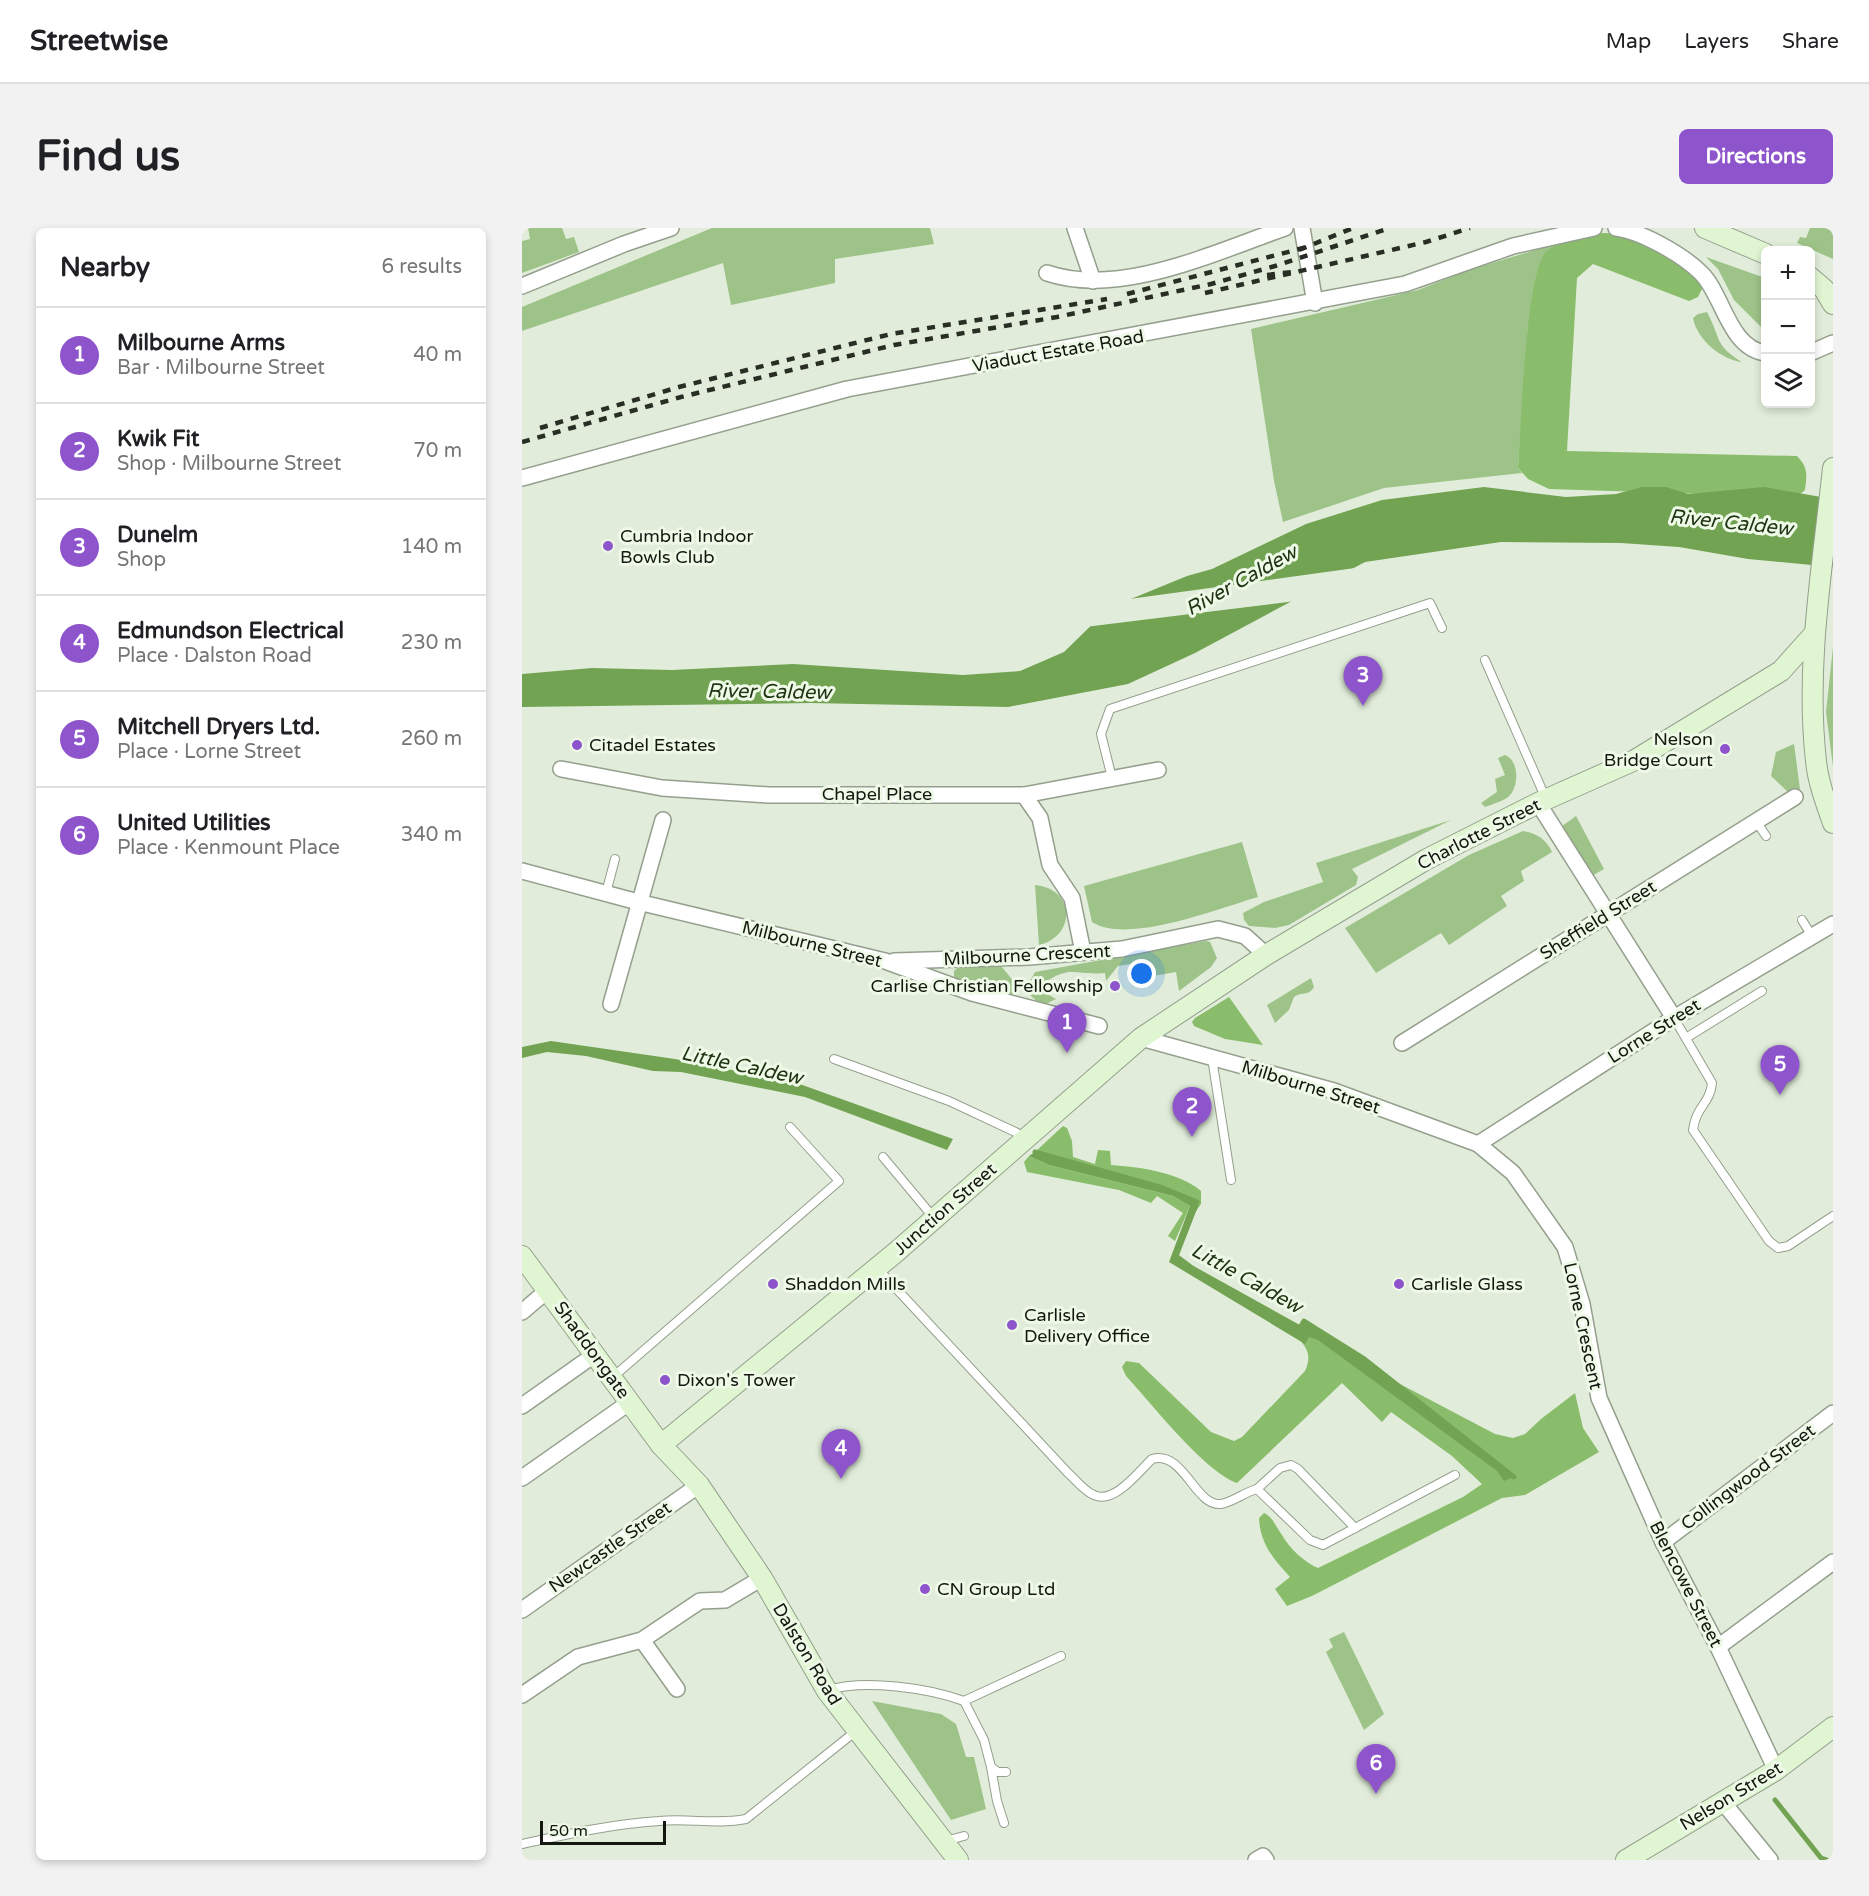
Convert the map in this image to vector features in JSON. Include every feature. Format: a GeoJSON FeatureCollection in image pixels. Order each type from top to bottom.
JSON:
{"type":"FeatureCollection","features":[{"type":"Feature","properties":{"kind":"street"},"geometry":{"type":"LineString","coordinates":[[522,286],[624,244],[671,228]]}},
{"type":"Feature","properties":{"kind":"street"},"geometry":{"type":"LineString","coordinates":[[1075,228],[1093,281]]}},
{"type":"Feature","properties":{"kind":"street"},"geometry":{"type":"LineString","coordinates":[[1047,273],[1068,280],[1093,281],[1122,278],[1168,268],[1285,228]]}},
{"type":"Feature","properties":{"kind":"street"},"geometry":{"type":"LineString","coordinates":[[1302,228],[1315,303]]}},
{"type":"Feature","properties":{"kind":"street","name":"Viaduct Estate Road"},"geometry":{"type":"LineString","coordinates":[[522,478],[630,450],[847,388],[1315,303],[1405,284],[1513,246],[1594,228]]}},
{"type":"Feature","properties":{"kind":"street"},"geometry":{"type":"LineString","coordinates":[[1616,228],[1630,230],[1644,237],[1701,273],[1740,337],[1751,347],[1761,351]]}},
{"type":"Feature","properties":{"kind":"street"},"geometry":{"type":"LineString","coordinates":[[1705,228],[1761,252]]}},
{"type":"Feature","properties":{"kind":"street"},"geometry":{"type":"LineString","coordinates":[[1815,281],[1824,289],[1833,304]]}},
{"type":"Feature","properties":{"kind":"street"},"geometry":{"type":"LineString","coordinates":[[1815,351],[1833,343]]}},
{"type":"Feature","properties":{"kind":"street"},"geometry":{"type":"LineString","coordinates":[[1833,468],[1815,633],[1812,701],[1816,763],[1833,823]]}},
{"type":"Feature","properties":{"kind":"street","name":"Charlotte Street"},"geometry":{"type":"LineString","coordinates":[[1141,1038],[1266,955],[1427,859],[1542,802],[1635,760],[1781,671],[1815,633]]}},
{"type":"Feature","properties":{"kind":"street","name":"Chapel Place"},"geometry":{"type":"LineString","coordinates":[[561,769],[662,788],[768,795],[1024,795],[1158,770]]}},
{"type":"Feature","properties":{"kind":"street"},"geometry":{"type":"LineString","coordinates":[[1024,795],[1040,818],[1050,865],[1072,898],[1083,952]]}},
{"type":"Feature","properties":{"kind":"street","name":"Sheffield Street"},"geometry":{"type":"LineString","coordinates":[[1402,1043],[1795,797]]}},
{"type":"Feature","properties":{"kind":"street"},"geometry":{"type":"LineString","coordinates":[[1542,802],[1607,914],[1674,1018]]}},
{"type":"Feature","properties":{"kind":"street"},"geometry":{"type":"LineString","coordinates":[[611,1004],[663,820]]}},
{"type":"Feature","properties":{"kind":"street","name":"Milbourne Street"},"geometry":{"type":"LineString","coordinates":[[522,871],[638,902],[885,961],[972,993],[1099,1026]]}},
{"type":"Feature","properties":{"kind":"street","name":"Lorne Street"},"geometry":{"type":"LineString","coordinates":[[1478,1144],[1674,1018],[1833,924]]}},
{"type":"Feature","properties":{"kind":"street","name":"Milbourne Crescent"},"geometry":{"type":"LineString","coordinates":[[885,961],[1029,957],[1122,950],[1218,929],[1245,936],[1266,955]]}},
{"type":"Feature","properties":{"kind":"street","name":"Milbourne Street"},"geometry":{"type":"LineString","coordinates":[[1141,1038],[1334,1091],[1478,1144]]}},
{"type":"Feature","properties":{"kind":"street","name":"Junction Street"},"geometry":{"type":"LineString","coordinates":[[661,1445],[935,1218],[1141,1038]]}},
{"type":"Feature","properties":{"kind":"street","name":"Lorne Crescent"},"geometry":{"type":"LineString","coordinates":[[1478,1144],[1514,1173],[1566,1247],[1582,1304],[1599,1398]]}},
{"type":"Feature","properties":{"kind":"street","name":"Shaddongate"},"geometry":{"type":"LineString","coordinates":[[522,1256],[549,1289],[594,1355],[661,1445]]}},
{"type":"Feature","properties":{"kind":"street"},"geometry":{"type":"LineString","coordinates":[[522,1312],[549,1289]]}},
{"type":"Feature","properties":{"kind":"street"},"geometry":{"type":"LineString","coordinates":[[522,1406],[594,1355]]}},
{"type":"Feature","properties":{"kind":"street","name":"Blencowe Street"},"geometry":{"type":"LineString","coordinates":[[1599,1398],[1663,1542],[1718,1647],[1776,1770]]}},
{"type":"Feature","properties":{"kind":"street"},"geometry":{"type":"LineString","coordinates":[[522,1478],[630,1402]]}},
{"type":"Feature","properties":{"kind":"street","name":"Collingwood Street"},"geometry":{"type":"LineString","coordinates":[[1663,1542],[1833,1413]]}},
{"type":"Feature","properties":{"kind":"street","name":"Dalston Road"},"geometry":{"type":"LineString","coordinates":[[661,1445],[699,1485],[762,1578],[827,1691],[958,1860]]}},
{"type":"Feature","properties":{"kind":"street","name":"Newcastle Street"},"geometry":{"type":"LineString","coordinates":[[522,1610],[699,1485]]}},
{"type":"Feature","properties":{"kind":"street"},"geometry":{"type":"LineString","coordinates":[[1718,1647],[1833,1562]]}},
{"type":"Feature","properties":{"kind":"street"},"geometry":{"type":"LineString","coordinates":[[522,1695],[578,1657],[642,1640],[700,1601],[725,1600],[762,1578]]}},
{"type":"Feature","properties":{"kind":"street"},"geometry":{"type":"LineString","coordinates":[[642,1640],[677,1689]]}},
{"type":"Feature","properties":{"kind":"street","name":"Nelson Street"},"geometry":{"type":"LineString","coordinates":[[1626,1860],[1776,1770],[1833,1727]]}},
{"type":"Feature","properties":{"kind":"street"},"geometry":{"type":"LineString","coordinates":[[1722,1801],[1770,1860]]}},
{"type":"Feature","properties":{"kind":"lane"},"geometry":{"type":"LineString","coordinates":[[1112,778],[1101,734],[1110,709],[1430,603],[1442,628]]}},
{"type":"Feature","properties":{"kind":"lane"},"geometry":{"type":"LineString","coordinates":[[1485,660],[1542,802]]}},
{"type":"Feature","properties":{"kind":"lane"},"geometry":{"type":"LineString","coordinates":[[1756,821],[1766,836]]}},
{"type":"Feature","properties":{"kind":"lane"},"geometry":{"type":"LineString","coordinates":[[606,893],[615,859]]}},
{"type":"Feature","properties":{"kind":"lane"},"geometry":{"type":"LineString","coordinates":[[1802,920],[1812,936]]}},
{"type":"Feature","properties":{"kind":"lane"},"geometry":{"type":"LineString","coordinates":[[1686,1038],[1762,991]]}},
{"type":"Feature","properties":{"kind":"lane"},"geometry":{"type":"LineString","coordinates":[[1674,1018],[1712,1083],[1711,1094],[1695,1115],[1693,1130],[1769,1241],[1778,1248],[1788,1246],[1833,1216]]}},
{"type":"Feature","properties":{"kind":"lane"},"geometry":{"type":"LineString","coordinates":[[1212,1058],[1231,1180]]}},
{"type":"Feature","properties":{"kind":"lane"},"geometry":{"type":"LineString","coordinates":[[834,1059],[950,1101],[1028,1137]]}},
{"type":"Feature","properties":{"kind":"lane"},"geometry":{"type":"LineString","coordinates":[[612,1378],[839,1181],[790,1127]]}},
{"type":"Feature","properties":{"kind":"lane"},"geometry":{"type":"LineString","coordinates":[[883,1157],[935,1218]]}},
{"type":"Feature","properties":{"kind":"lane"},"geometry":{"type":"LineString","coordinates":[[876,1267],[1068,1473],[1094,1495],[1103,1498],[1112,1496],[1152,1459],[1159,1457],[1172,1461],[1203,1495],[1222,1504],[1257,1489],[1280,1468],[1291,1465],[1298,1469],[1355,1528]]}},
{"type":"Feature","properties":{"kind":"lane"},"geometry":{"type":"LineString","coordinates":[[1257,1489],[1317,1544],[1323,1545],[1455,1475]]}},
{"type":"Feature","properties":{"kind":"lane"},"geometry":{"type":"LineString","coordinates":[[964,1701],[1061,1656]]}},
{"type":"Feature","properties":{"kind":"lane"},"geometry":{"type":"LineString","coordinates":[[827,1691],[841,1686],[899,1689],[942,1693],[964,1701],[984,1740],[1004,1823]]}},
{"type":"Feature","properties":{"kind":"lane"},"geometry":{"type":"LineString","coordinates":[[522,1844],[617,1823],[678,1819],[726,1823],[746,1819],[856,1731]]}},
{"type":"Feature","properties":{"kind":"lane"},"geometry":{"type":"LineString","coordinates":[[992,1767],[998,1772],[1005,1772]]}},
{"type":"Feature","properties":{"kind":"lane"},"geometry":{"type":"LineString","coordinates":[[944,1841],[964,1836]]}},
{"type":"Feature","properties":{"kind":"shaded area"},"geometry":{"type":"Polygon","coordinates":[[[528,228],[562,228],[566,239],[574,237],[579,252],[522,273],[522,241],[530,239],[528,228]]]}},
{"type":"Feature","properties":{"kind":"shaded area"},"geometry":{"type":"Polygon","coordinates":[[[712,228],[930,228],[934,244],[835,259],[835,283],[731,305],[723,263],[522,331],[522,307],[712,228]]]}},
{"type":"Feature","properties":{"kind":"shaded area"},"geometry":{"type":"Polygon","coordinates":[[[1810,228],[1833,228],[1833,259],[1815,251],[1815,246],[1804,246],[1797,243],[1800,237],[1806,238],[1810,228]]]}},
{"type":"Feature","properties":{"kind":"shaded area"},"geometry":{"type":"Polygon","coordinates":[[[1603,233],[1627,234],[1684,267],[1698,278],[1702,289],[1698,297],[1689,301],[1593,264],[1577,278],[1567,451],[1797,456],[1805,467],[1806,475],[1805,490],[1797,497],[1549,489],[1528,479],[1518,468],[1525,353],[1534,288],[1540,264],[1547,251],[1559,244],[1603,233]]]}},
{"type":"Feature","properties":{"kind":"shaded area"},"geometry":{"type":"Polygon","coordinates":[[[1572,239],[1560,245],[1528,327],[1518,468],[1522,473],[1384,488],[1283,522],[1274,481],[1251,329],[1418,290],[1472,269],[1572,239]]]}},
{"type":"Feature","properties":{"kind":"shaded area"},"geometry":{"type":"Polygon","coordinates":[[[1706,257],[1761,277],[1761,327],[1734,300],[1718,269],[1706,257]]]}},
{"type":"Feature","properties":{"kind":"shaded area"},"geometry":{"type":"Polygon","coordinates":[[[1707,312],[1722,346],[1742,362],[1719,353],[1700,334],[1693,318],[1707,312]]]}},
{"type":"Feature","properties":{"kind":"shaded area"},"geometry":{"type":"Polygon","coordinates":[[[1833,647],[1833,767],[1826,712],[1833,647]]]}},
{"type":"Feature","properties":{"kind":"shaded area"},"geometry":{"type":"Polygon","coordinates":[[[1794,744],[1800,789],[1788,792],[1771,776],[1776,752],[1794,744]]]}},
{"type":"Feature","properties":{"kind":"shaded area"},"geometry":{"type":"Polygon","coordinates":[[[1505,755],[1510,758],[1515,769],[1516,781],[1512,793],[1506,799],[1485,807],[1481,803],[1497,792],[1495,779],[1505,775],[1498,758],[1505,755]]]}},
{"type":"Feature","properties":{"kind":"shaded area"},"geometry":{"type":"Polygon","coordinates":[[[1576,816],[1604,869],[1590,877],[1561,827],[1576,816]]]}},
{"type":"Feature","properties":{"kind":"shaded area"},"geometry":{"type":"Polygon","coordinates":[[[1451,820],[1352,869],[1358,877],[1356,885],[1289,925],[1275,928],[1249,926],[1244,920],[1243,913],[1264,902],[1323,882],[1316,863],[1451,820]]]}},
{"type":"Feature","properties":{"kind":"shaded area"},"geometry":{"type":"Polygon","coordinates":[[[1523,831],[1541,838],[1552,852],[1521,871],[1524,881],[1501,896],[1507,906],[1449,945],[1441,933],[1376,973],[1345,928],[1469,855],[1523,831]]]}},
{"type":"Feature","properties":{"kind":"shaded area"},"geometry":{"type":"Polygon","coordinates":[[[1242,842],[1258,897],[1198,916],[1150,927],[1108,928],[1092,922],[1084,886],[1242,842]]]}},
{"type":"Feature","properties":{"kind":"shaded area"},"geometry":{"type":"Polygon","coordinates":[[[1035,885],[1048,888],[1058,895],[1064,903],[1066,913],[1065,923],[1060,932],[1051,940],[1039,945],[1035,885]]]}},
{"type":"Feature","properties":{"kind":"shaded area"},"geometry":{"type":"Polygon","coordinates":[[[1210,942],[1217,958],[1211,967],[1179,991],[1176,972],[1153,976],[1137,963],[1118,966],[1106,981],[1105,973],[1060,974],[1043,984],[1042,991],[1056,999],[1042,1006],[1028,993],[1027,987],[1035,972],[1210,942]]]}},
{"type":"Feature","properties":{"kind":"shaded area"},"geometry":{"type":"Polygon","coordinates":[[[999,963],[1015,985],[1017,995],[1015,1000],[1001,999],[985,985],[971,987],[954,982],[954,971],[960,965],[999,963]]]}},
{"type":"Feature","properties":{"kind":"shaded area"},"geometry":{"type":"Polygon","coordinates":[[[1311,978],[1314,987],[1312,990],[1294,997],[1289,1010],[1275,1023],[1267,1005],[1311,978]]]}},
{"type":"Feature","properties":{"kind":"shaded area"},"geometry":{"type":"Polygon","coordinates":[[[1229,997],[1263,1045],[1225,1039],[1194,1026],[1192,1022],[1195,1018],[1229,997]]]}},
{"type":"Feature","properties":{"kind":"shaded area"},"geometry":{"type":"Polygon","coordinates":[[[1063,1126],[1067,1128],[1072,1141],[1073,1157],[1095,1164],[1098,1150],[1110,1151],[1111,1165],[1134,1167],[1182,1179],[1201,1191],[1201,1204],[1194,1214],[1197,1205],[1163,1188],[1035,1152],[1063,1126]]]}},
{"type":"Feature","properties":{"kind":"shaded area"},"geometry":{"type":"Polygon","coordinates":[[[1029,1156],[1049,1165],[1173,1196],[1190,1206],[1175,1241],[1168,1236],[1183,1213],[1157,1196],[1151,1203],[1119,1190],[1027,1172],[1024,1162],[1029,1156]]]}},
{"type":"Feature","properties":{"kind":"shaded area"},"geometry":{"type":"Polygon","coordinates":[[[1312,1336],[1331,1343],[1400,1384],[1495,1434],[1513,1438],[1525,1434],[1575,1393],[1583,1428],[1599,1452],[1525,1495],[1502,1498],[1312,1596],[1287,1606],[1275,1589],[1290,1577],[1273,1557],[1265,1543],[1259,1518],[1264,1513],[1272,1520],[1293,1550],[1318,1568],[1463,1497],[1482,1484],[1452,1456],[1391,1412],[1382,1422],[1342,1383],[1237,1483],[1209,1465],[1194,1451],[1126,1376],[1122,1367],[1126,1361],[1139,1363],[1211,1432],[1234,1441],[1242,1437],[1305,1371],[1308,1354],[1299,1339],[1312,1336]]]}},
{"type":"Feature","properties":{"kind":"shaded area"},"geometry":{"type":"Polygon","coordinates":[[[1344,1632],[1384,1714],[1364,1730],[1326,1652],[1333,1647],[1329,1639],[1344,1632]]]}},
{"type":"Feature","properties":{"kind":"shaded area"},"geometry":{"type":"Polygon","coordinates":[[[872,1701],[941,1714],[956,1724],[966,1757],[974,1757],[986,1809],[951,1820],[872,1701]]]}},
{"type":"Feature","properties":{"kind":"water","name":"River Caldew"},"geometry":{"type":"Polygon","coordinates":[[[1484,487],[1566,497],[1616,494],[1642,487],[1666,487],[1688,494],[1764,487],[1833,499],[1833,567],[1748,559],[1679,547],[1621,543],[1501,542],[1365,562],[1195,653],[1128,684],[1008,707],[811,703],[522,707],[522,674],[592,668],[672,670],[793,664],[963,675],[1020,671],[1064,652],[1109,608],[1187,576],[1212,569],[1306,524],[1382,500],[1484,487]]]}},
{"type":"Feature","properties":{"kind":"water"},"geometry":{"type":"Polygon","coordinates":[[[551,1041],[675,1059],[794,1082],[953,1139],[947,1150],[805,1097],[681,1072],[653,1071],[586,1056],[547,1052],[522,1058],[522,1047],[551,1041]]]}},
{"type":"Feature","properties":{"kind":"water"},"geometry":{"type":"Polygon","coordinates":[[[1035,1152],[1163,1188],[1197,1202],[1176,1256],[1192,1268],[1299,1327],[1304,1321],[1363,1358],[1514,1477],[1504,1481],[1497,1471],[1318,1340],[1309,1337],[1305,1344],[1169,1262],[1190,1206],[1173,1196],[1049,1165],[1029,1156],[1035,1152]]]}},
{"type":"Feature","properties":{"kind":"pier"},"geometry":{"type":"Polygon","coordinates":[[[1355,568],[1304,600],[1085,627],[1107,606],[1122,600],[1355,568]]]}},
{"type":"Feature","properties":{"kind":"waterway","name":"Little Caldew"},"geometry":{"type":"LineString","coordinates":[[1035,1152],[1163,1188],[1197,1202],[1176,1256],[1192,1268],[1300,1328],[1304,1321],[1363,1358],[1514,1477]]}},
{"type":"Feature","properties":{"kind":"waterway"},"geometry":{"type":"LineString","coordinates":[[1775,1800],[1821,1858],[1827,1860]]}},
{"type":"Feature","properties":{"kind":"railway"},"geometry":{"type":"LineString","coordinates":[[1299,250],[1353,228]]}},
{"type":"Feature","properties":{"kind":"railway"},"geometry":{"type":"LineString","coordinates":[[522,442],[681,397],[894,345],[1057,317],[1211,284],[1275,266],[1390,228]]}},
{"type":"Feature","properties":{"kind":"railway"},"geometry":{"type":"LineString","coordinates":[[1205,293],[1426,242],[1470,228]]}},
{"type":"Feature","properties":{"kind":"railway"},"geometry":{"type":"LineString","coordinates":[[1127,294],[1307,247]]}},
{"type":"Feature","properties":{"kind":"railway"},"geometry":{"type":"LineString","coordinates":[[1267,275],[1300,271]]}},
{"type":"Feature","properties":{"kind":"railway"},"geometry":{"type":"LineString","coordinates":[[540,428],[679,387],[891,334],[1107,299]]}},
{"type":"Feature","properties":{"kind":"place","name":"Cumbria Indoor Bowls Club"},"geometry":{"type":"Point","coordinates":[608,546]}},
{"type":"Feature","properties":{"kind":"place","name":"Dunelm"},"geometry":{"type":"Point","coordinates":[1363,706]}},
{"type":"Feature","properties":{"kind":"place","name":"Citadel Estates"},"geometry":{"type":"Point","coordinates":[577,745]}},
{"type":"Feature","properties":{"kind":"place","name":"Nelson Bridge Court"},"geometry":{"type":"Point","coordinates":[1725,749]}},
{"type":"Feature","properties":{"kind":"place","name":"Carlise Christian Fellowship"},"geometry":{"type":"Point","coordinates":[1115,986]}},
{"type":"Feature","properties":{"kind":"place","name":"Milbourne Arms"},"geometry":{"type":"Point","coordinates":[1067,1053]}},
{"type":"Feature","properties":{"kind":"place","name":"Mitchell Dryers Ltd."},"geometry":{"type":"Point","coordinates":[1780,1095]}},
{"type":"Feature","properties":{"kind":"place","name":"Kwik Fit"},"geometry":{"type":"Point","coordinates":[1192,1137]}},
{"type":"Feature","properties":{"kind":"place","name":"Shaddon Mills"},"geometry":{"type":"Point","coordinates":[773,1284]}},
{"type":"Feature","properties":{"kind":"place","name":"Carlisle Glass"},"geometry":{"type":"Point","coordinates":[1399,1284]}},
{"type":"Feature","properties":{"kind":"place","name":"Carlisle Delivery Office"},"geometry":{"type":"Point","coordinates":[1012,1325]}},
{"type":"Feature","properties":{"kind":"place","name":"Dixon's Tower"},"geometry":{"type":"Point","coordinates":[665,1380]}},
{"type":"Feature","properties":{"kind":"place","name":"Edmundson Electrical"},"geometry":{"type":"Point","coordinates":[841,1479]}},
{"type":"Feature","properties":{"kind":"place","name":"CN Group Ltd"},"geometry":{"type":"Point","coordinates":[925,1589]}},
{"type":"Feature","properties":{"kind":"place","name":"United Utilities"},"geometry":{"type":"Point","coordinates":[1376,1794]}}]}
